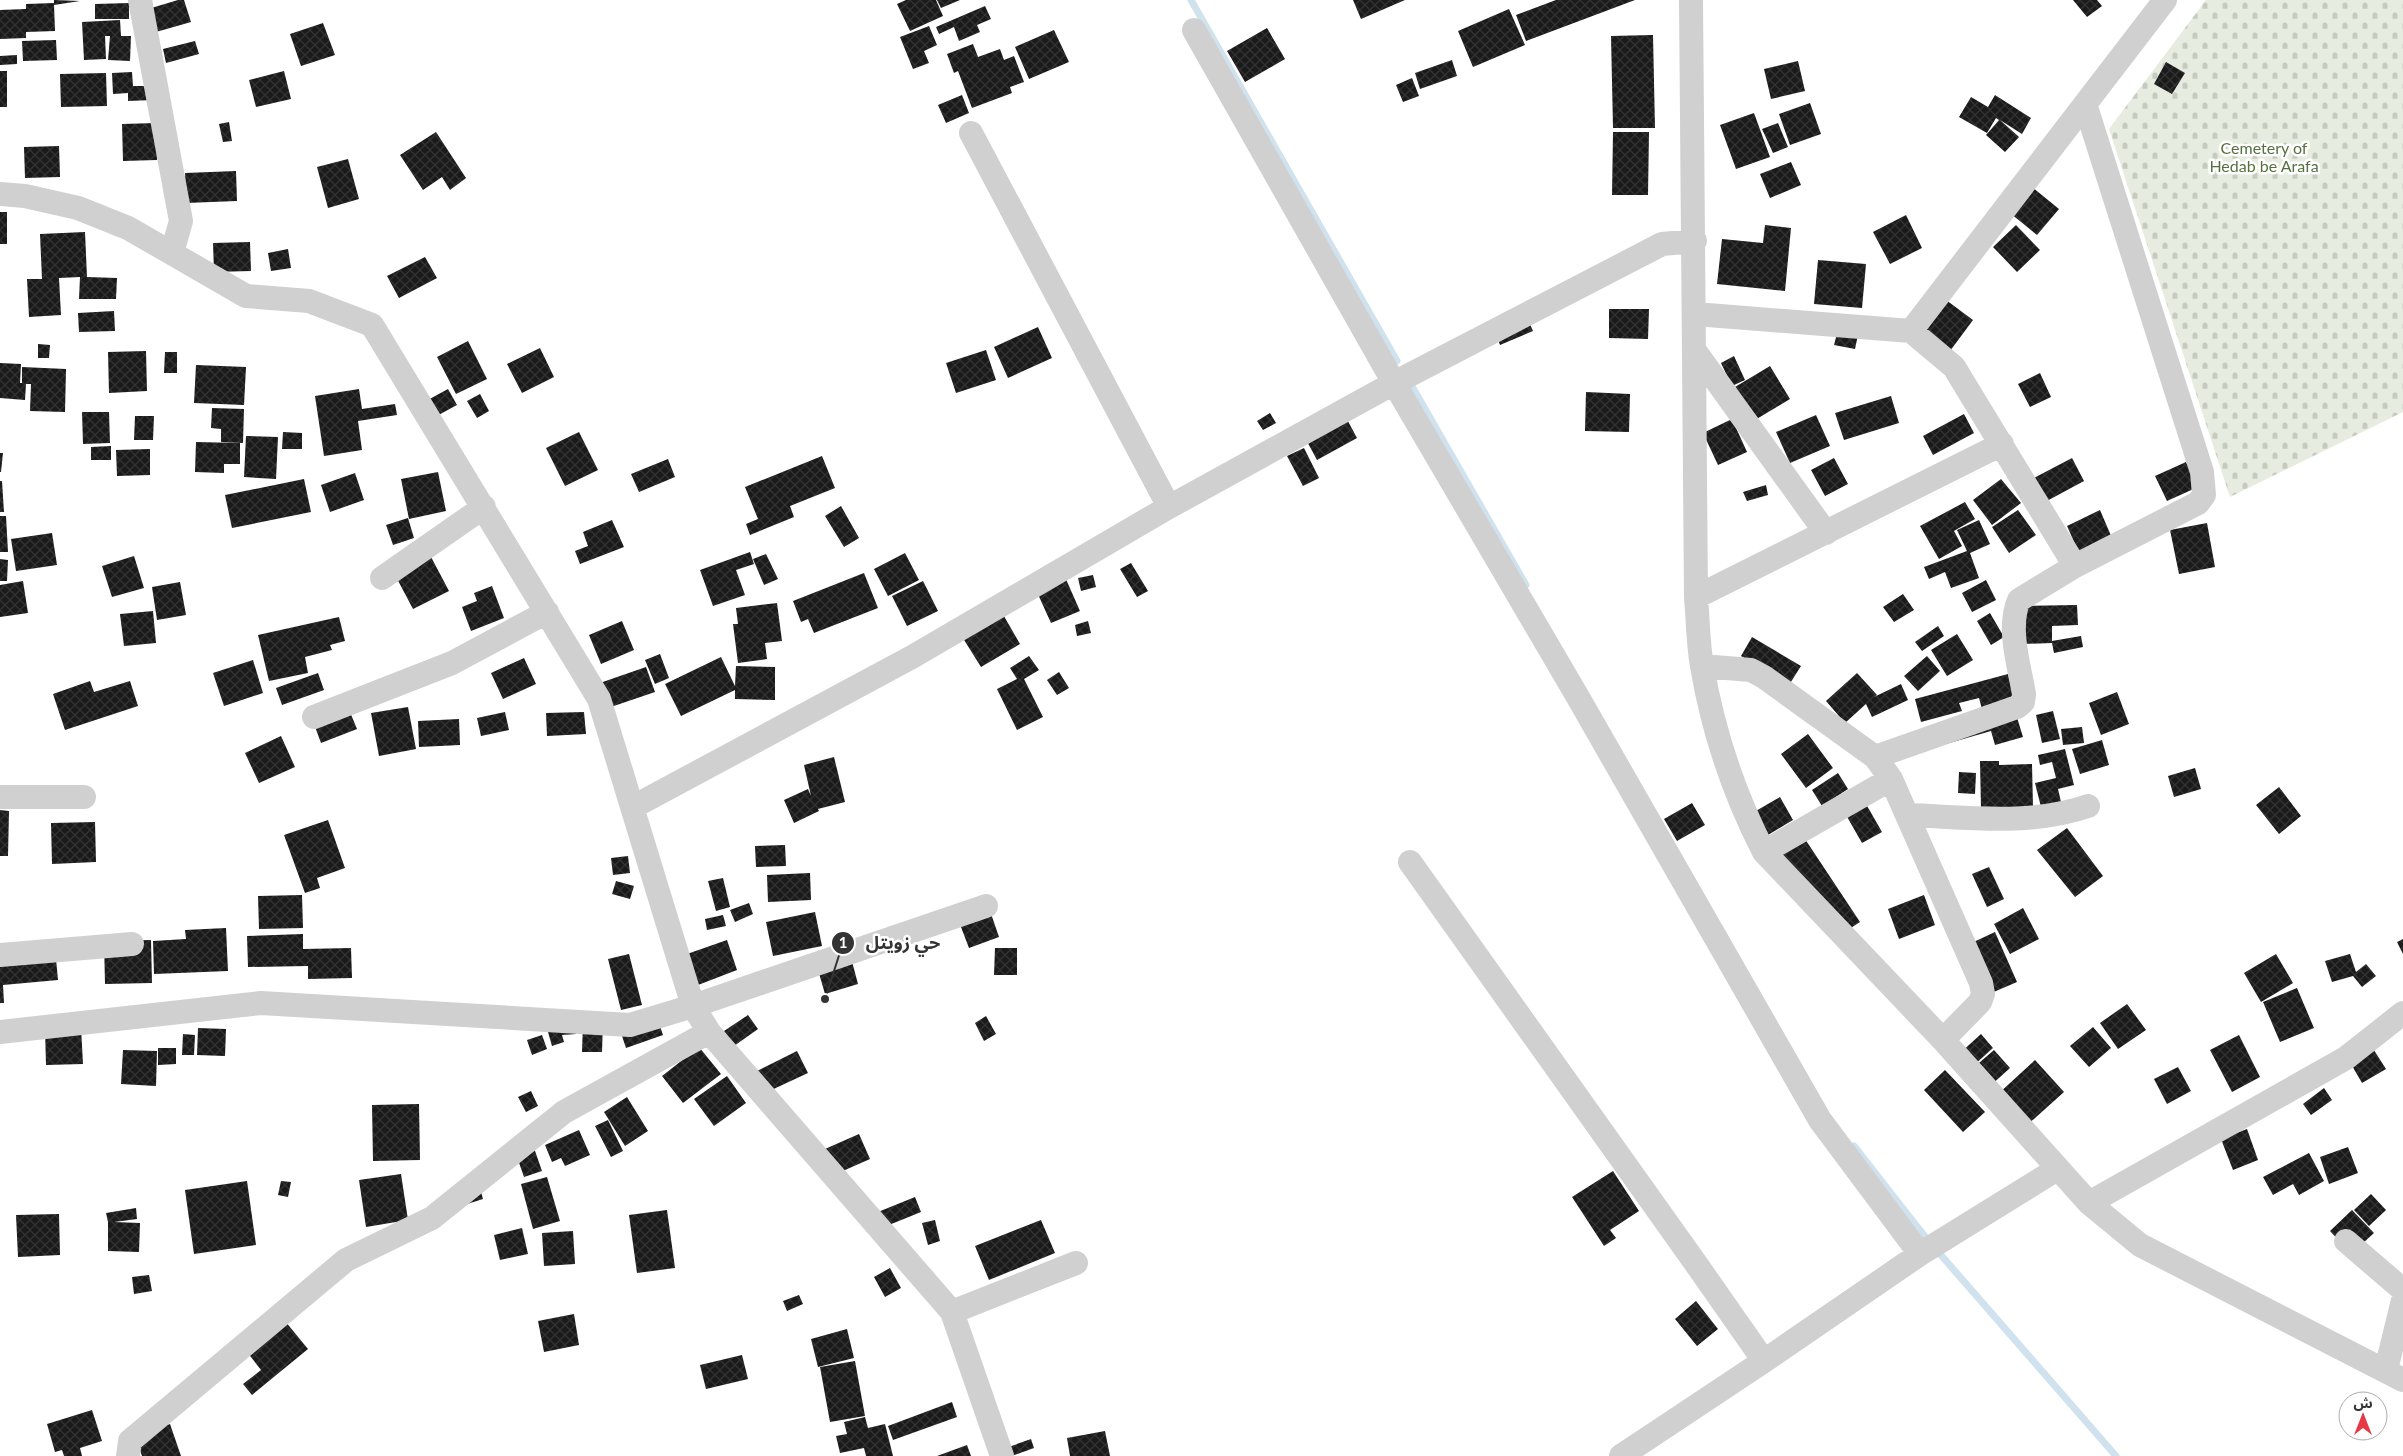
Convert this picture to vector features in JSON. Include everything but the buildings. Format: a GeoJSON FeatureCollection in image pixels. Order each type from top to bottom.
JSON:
{"type":"FeatureCollection","features":[{"type":"Feature","properties":{"kind":"street"},"geometry":{"type":"LineString","coordinates":[[140,0],[181,221],[172,252]]}},
{"type":"Feature","properties":{"kind":"street"},"geometry":{"type":"LineString","coordinates":[[1691,0],[1696,597],[1702,666],[1726,766],[1764,852],[1943,1040],[2089,1203],[2140,1245],[2394,1375],[2403,1300]]}},
{"type":"Feature","properties":{"kind":"street"},"geometry":{"type":"LineString","coordinates":[[1911,331],[2165,0]]}},
{"type":"Feature","properties":{"kind":"street"},"geometry":{"type":"LineString","coordinates":[[1194,30],[1394,383],[1584,707],[1820,1120],[1920,1254]]}},
{"type":"Feature","properties":{"kind":"street"},"geometry":{"type":"LineString","coordinates":[[1875,757],[2017,707],[2022,702],[2024,694],[2014,626],[2015,609],[2019,600],[2075,566],[2198,503],[2204,495],[2204,482],[2085,104]]}},
{"type":"Feature","properties":{"kind":"street"},"geometry":{"type":"LineString","coordinates":[[971,133],[1169,507]]}},
{"type":"Feature","properties":{"kind":"street"},"geometry":{"type":"LineString","coordinates":[[0,194],[25,196],[78,208],[128,228],[246,296],[309,301],[335,309],[372,326],[599,699],[693,1006],[709,1032],[952,1312],[1002,1456]]}},
{"type":"Feature","properties":{"kind":"street"},"geometry":{"type":"LineString","coordinates":[[633,807],[912,657],[1169,507],[1394,383],[1662,244],[1694,241]]}},
{"type":"Feature","properties":{"kind":"street"},"geometry":{"type":"LineString","coordinates":[[1695,314],[1911,331],[1954,368],[2075,566]]}},
{"type":"Feature","properties":{"kind":"street"},"geometry":{"type":"LineString","coordinates":[[1695,350],[1826,532]]}},
{"type":"Feature","properties":{"kind":"street"},"geometry":{"type":"LineString","coordinates":[[1696,597],[2002,444]]}},
{"type":"Feature","properties":{"kind":"street"},"geometry":{"type":"LineString","coordinates":[[382,578],[484,508]]}},
{"type":"Feature","properties":{"kind":"street"},"geometry":{"type":"LineString","coordinates":[[314,717],[452,663],[547,612]]}},
{"type":"Feature","properties":{"kind":"street"},"geometry":{"type":"LineString","coordinates":[[1702,666],[1738,668],[1757,674],[1875,757],[1891,779],[1981,984],[1983,994],[1980,1002],[1943,1040]]}},
{"type":"Feature","properties":{"kind":"street"},"geometry":{"type":"LineString","coordinates":[[1764,852],[1891,779]]}},
{"type":"Feature","properties":{"kind":"street"},"geometry":{"type":"LineString","coordinates":[[0,798],[84,797]]}},
{"type":"Feature","properties":{"kind":"street"},"geometry":{"type":"LineString","coordinates":[[1908,816],[2033,818],[2060,815],[2088,806]]}},
{"type":"Feature","properties":{"kind":"street"},"geometry":{"type":"LineString","coordinates":[[1410,862],[1764,1362]]}},
{"type":"Feature","properties":{"kind":"street"},"geometry":{"type":"LineString","coordinates":[[0,1032],[261,1003],[630,1026],[986,906]]}},
{"type":"Feature","properties":{"kind":"street"},"geometry":{"type":"LineString","coordinates":[[0,955],[132,944]]}},
{"type":"Feature","properties":{"kind":"street"},"geometry":{"type":"LineString","coordinates":[[2089,1203],[2346,1058],[2403,1013]]}},
{"type":"Feature","properties":{"kind":"street"},"geometry":{"type":"LineString","coordinates":[[128,1456],[130,1441],[346,1260],[432,1218],[564,1112],[709,1032]]}},
{"type":"Feature","properties":{"kind":"street"},"geometry":{"type":"LineString","coordinates":[[1621,1456],[1764,1362],[1920,1254],[2057,1169]]}},
{"type":"Feature","properties":{"kind":"street"},"geometry":{"type":"LineString","coordinates":[[2346,1241],[2403,1290]]}},
{"type":"Feature","properties":{"kind":"street"},"geometry":{"type":"LineString","coordinates":[[952,1312],[1076,1263]]}},
{"type":"Feature","properties":{"kind":"green space","name":"Cemetery of Hedab be Arafa"},"geometry":{"type":"Polygon","coordinates":[[[2206,0],[2403,0],[2403,412],[2230,497],[2109,129],[2206,0]]]}},
{"type":"Feature","properties":{"kind":"waterway"},"geometry":{"type":"LineString","coordinates":[[1191,0],[1397,361]]}},
{"type":"Feature","properties":{"kind":"waterway"},"geometry":{"type":"LineString","coordinates":[[1409,381],[1526,585]]}},
{"type":"Feature","properties":{"kind":"waterway"},"geometry":{"type":"LineString","coordinates":[[1854,1146],[1926,1238]]}},
{"type":"Feature","properties":{"kind":"waterway"},"geometry":{"type":"LineString","coordinates":[[1940,1254],[2116,1456]]}},
{"type":"Feature","properties":{"kind":"place","name":"حي زويتل"},"geometry":{"type":"Point","coordinates":[825,999]}}]}
